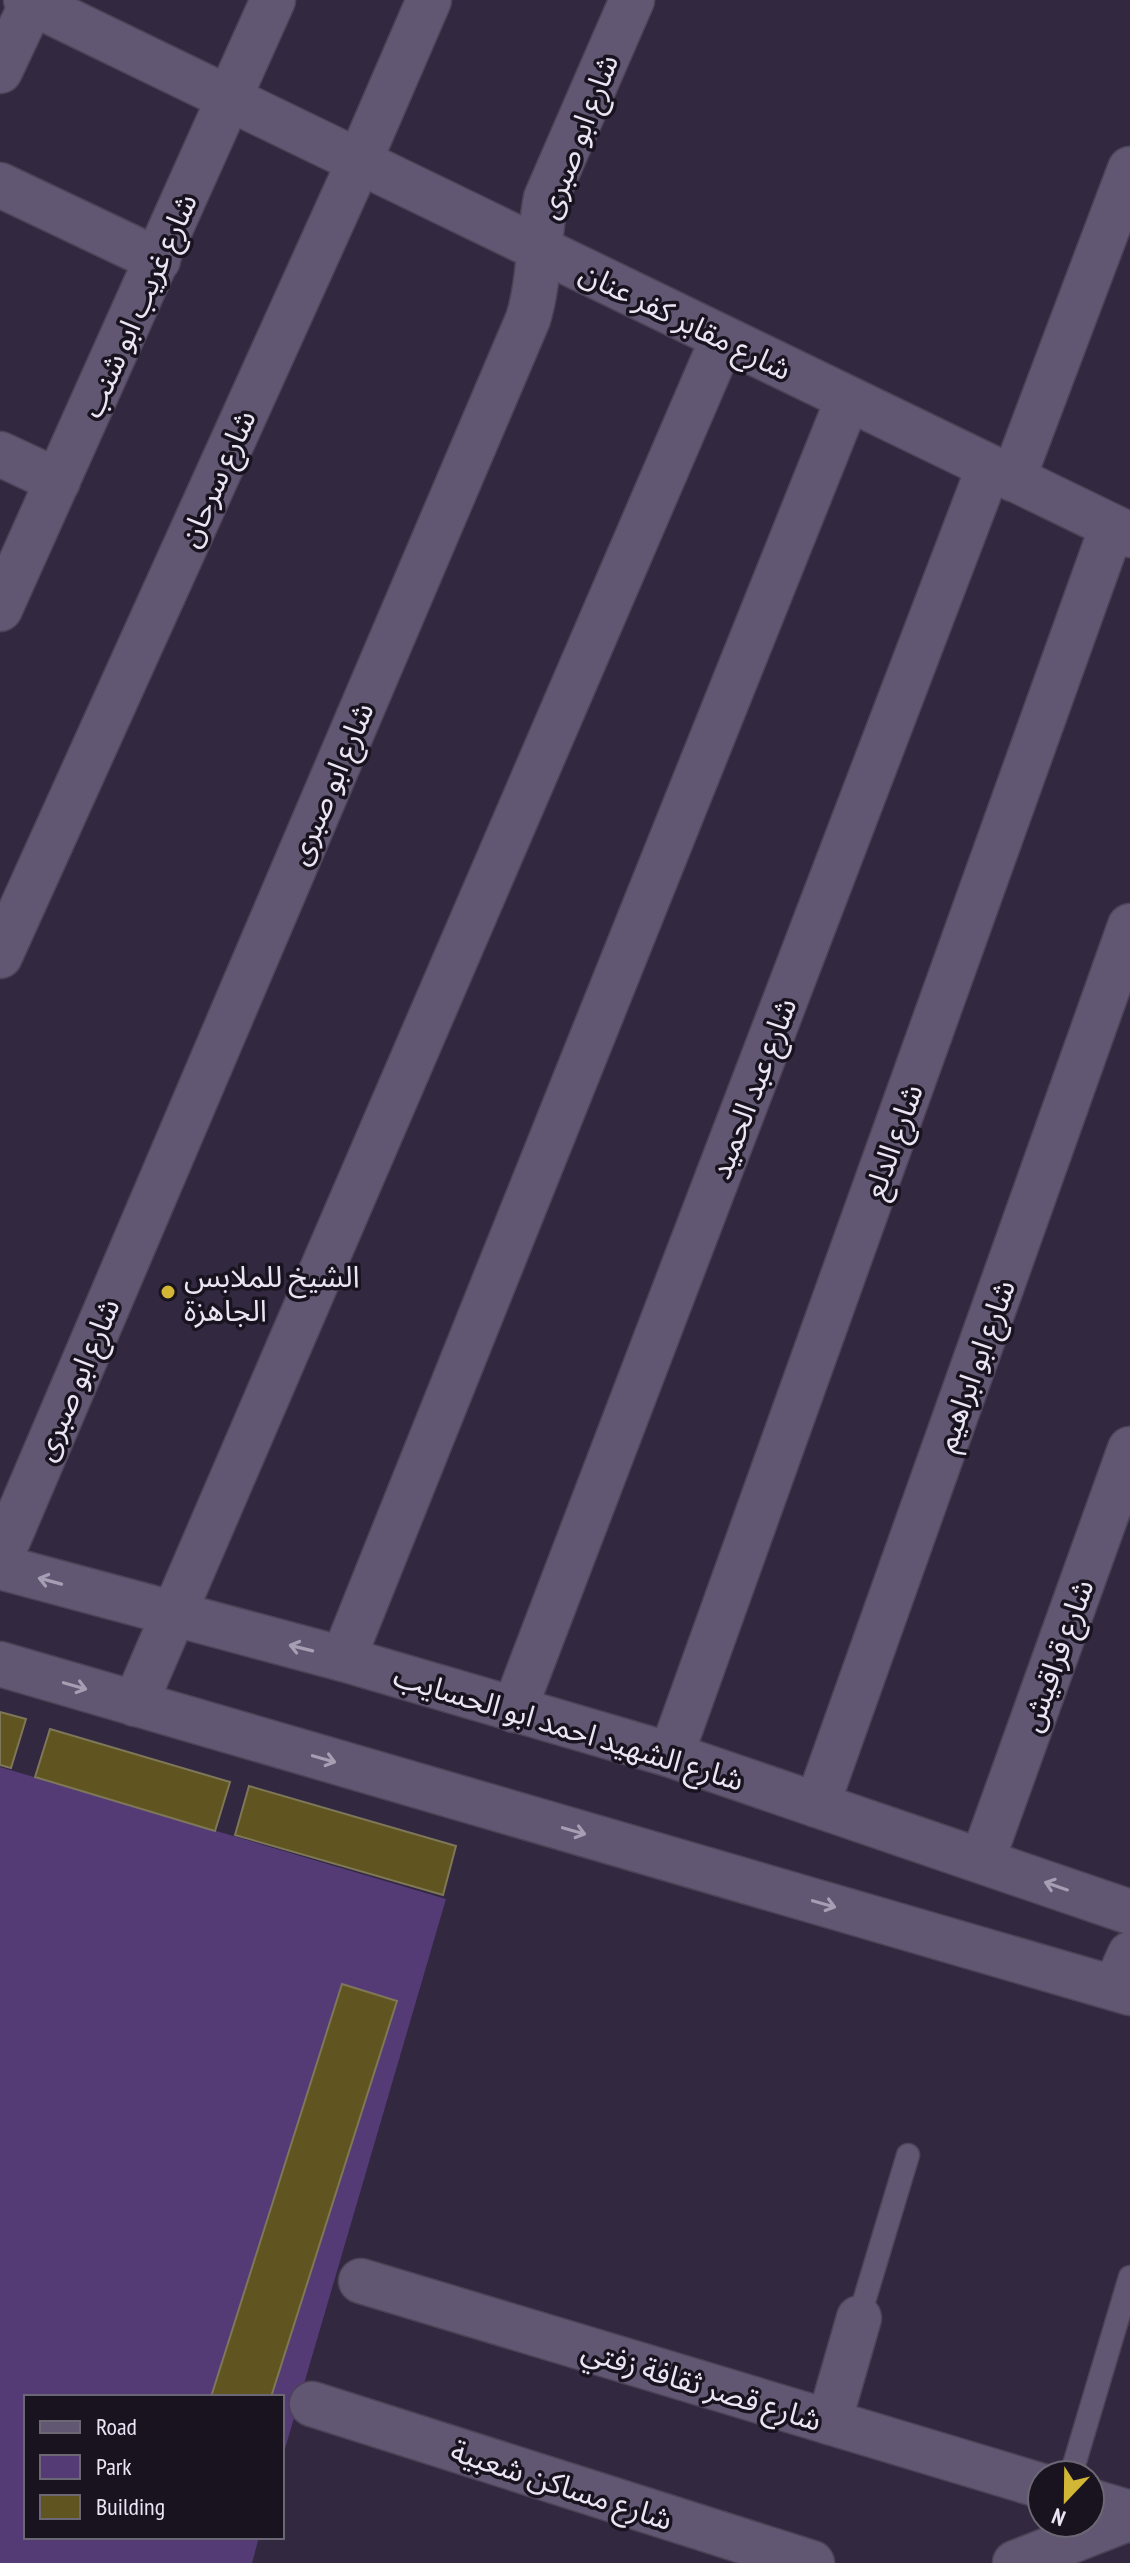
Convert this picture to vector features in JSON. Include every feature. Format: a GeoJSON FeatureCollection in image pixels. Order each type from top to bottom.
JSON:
{"type":"FeatureCollection","features":[{"type":"Feature","properties":{"kind":"street","name":"شارع غريب ابو شنب"},"geometry":{"type":"LineString","coordinates":[[0,609],[273,0]]}},
{"type":"Feature","properties":{"kind":"street","name":"شارع سرحان"},"geometry":{"type":"LineString","coordinates":[[0,956],[359,162],[429,0]]}},
{"type":"Feature","properties":{"kind":"street","name":"شارع ابو صبرى"},"geometry":{"type":"LineString","coordinates":[[0,1559],[528,319],[535,296],[546,198],[632,0]]}},
{"type":"Feature","properties":{"kind":"street","name":"شارع مقابر كفر عنان"},"geometry":{"type":"LineString","coordinates":[[29,2],[81,12],[231,99],[1121,531]]}},
{"type":"Feature","properties":{"kind":"street"},"geometry":{"type":"LineString","coordinates":[[0,71],[29,2]]}},
{"type":"Feature","properties":{"kind":"street","name":"شارع عبد الحميد"},"geometry":{"type":"LineString","coordinates":[[514,1710],[1001,473],[1130,169]]}},
{"type":"Feature","properties":{"kind":"street"},"geometry":{"type":"LineString","coordinates":[[0,185],[158,260]]}},
{"type":"Feature","properties":{"kind":"street"},"geometry":{"type":"LineString","coordinates":[[135,1704],[723,338]]}},
{"type":"Feature","properties":{"kind":"street"},"geometry":{"type":"LineString","coordinates":[[343,1659],[848,399]]}},
{"type":"Feature","properties":{"kind":"street"},"geometry":{"type":"LineString","coordinates":[[0,454],[58,481]]}},
{"type":"Feature","properties":{"kind":"street","name":"شارع الدلع"},"geometry":{"type":"LineString","coordinates":[[671,1755],[1121,531]]}},
{"type":"Feature","properties":{"kind":"street","name":"شارع ابو ابراهيم"},"geometry":{"type":"LineString","coordinates":[[817,1805],[1130,926]]}},
{"type":"Feature","properties":{"kind":"street","name":"شارع قراقيش"},"geometry":{"type":"LineString","coordinates":[[982,1861],[1130,1449]]}},
{"type":"Feature","properties":{"kind":"street","name":"شارع الشهيد احمد ابو الحسايب"},"geometry":{"type":"LineString","coordinates":[[0,1567],[343,1659],[671,1755],[1130,1912]]}},
{"type":"Feature","properties":{"kind":"street"},"geometry":{"type":"LineString","coordinates":[[0,1664],[1125,1979]]}},
{"type":"Feature","properties":{"kind":"street","name":"شارع قصر ثقافة زفتي"},"geometry":{"type":"LineString","coordinates":[[361,2281],[1026,2481]]}},
{"type":"Feature","properties":{"kind":"street"},"geometry":{"type":"LineString","coordinates":[[829,2422],[859,2318]]}},
{"type":"Feature","properties":{"kind":"street","name":"شارع مساكن شعبية"},"geometry":{"type":"LineString","coordinates":[[312,2404],[812,2563]]}},
{"type":"Feature","properties":{"kind":"street"},"geometry":{"type":"LineString","coordinates":[[1106,2507],[1130,2516]]}},
{"type":"Feature","properties":{"kind":"street"},"geometry":{"type":"LineString","coordinates":[[1015,2563],[1130,2516]]}},
{"type":"Feature","properties":{"kind":"lane"},"geometry":{"type":"LineString","coordinates":[[859,2318],[908,2155]]}},
{"type":"Feature","properties":{"kind":"lane"},"geometry":{"type":"LineString","coordinates":[[1076,2459],[1130,2277]]}},
{"type":"Feature","properties":{"kind":"green space"},"geometry":{"type":"Polygon","coordinates":[[[0,1767],[446,1899],[284,2452],[284,2395],[24,2395],[24,2539],[258,2539],[252,2563],[0,2563],[0,1767]]]}},
{"type":"Feature","properties":{"kind":"building"},"geometry":{"type":"Polygon","coordinates":[[[0,1712],[26,1719],[11,1768],[0,1765],[0,1712]]]}},
{"type":"Feature","properties":{"kind":"building"},"geometry":{"type":"Polygon","coordinates":[[[50,1729],[230,1782],[215,1831],[35,1777],[50,1729]]]}},
{"type":"Feature","properties":{"kind":"building"},"geometry":{"type":"Polygon","coordinates":[[[249,1786],[456,1846],[443,1895],[235,1835],[249,1786]]]}},
{"type":"Feature","properties":{"kind":"building"},"geometry":{"type":"Polygon","coordinates":[[[342,1984],[397,2001],[272,2395],[212,2395],[342,1984]]]}},
{"type":"Feature","properties":{"kind":"place","name":"الشيخ للملابس الجاهزة"},"geometry":{"type":"Point","coordinates":[168,1292]}}]}
